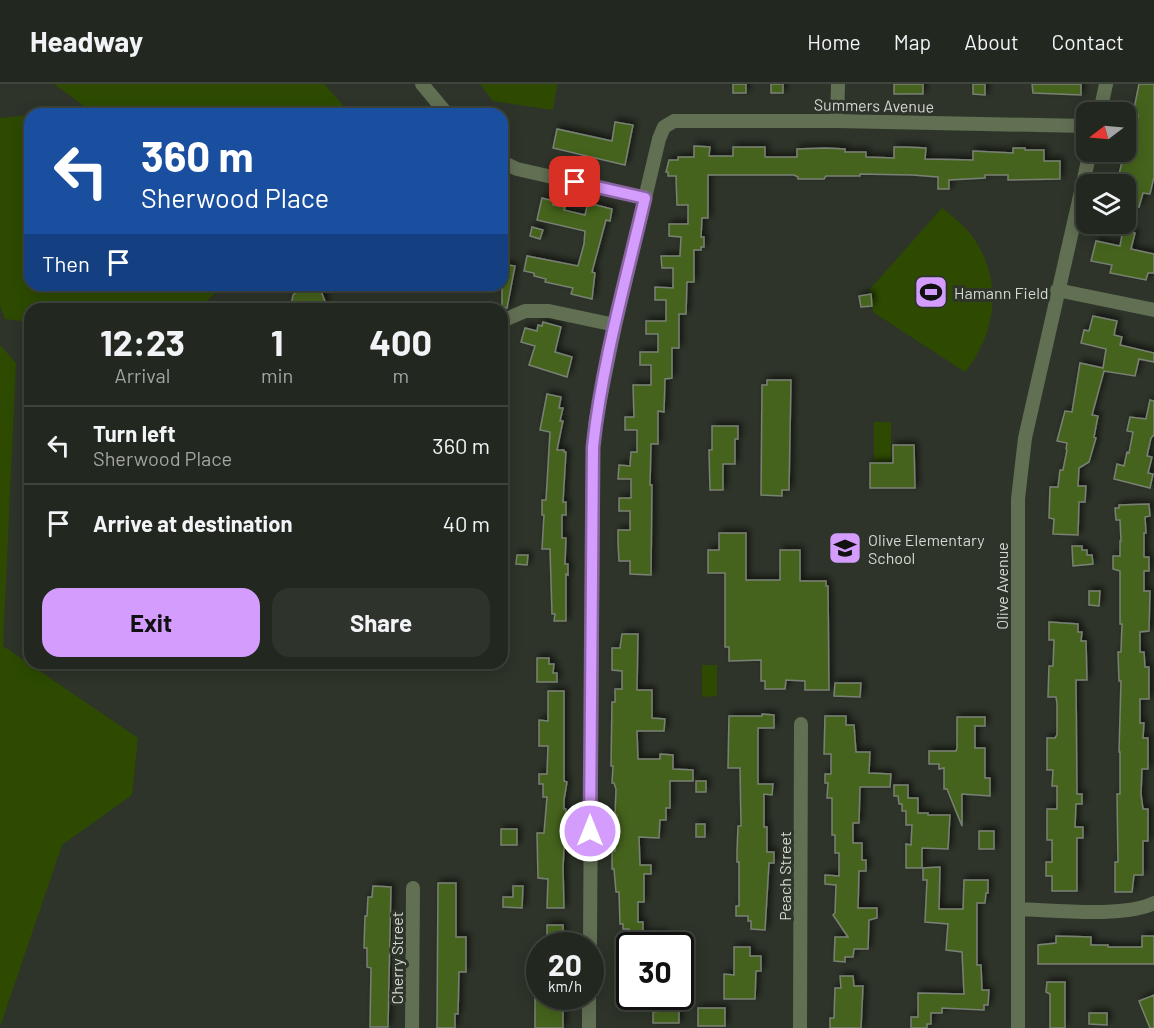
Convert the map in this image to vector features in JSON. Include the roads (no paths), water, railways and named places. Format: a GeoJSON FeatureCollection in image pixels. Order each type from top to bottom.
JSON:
{"type":"FeatureCollection","features":[{"type":"Feature","properties":{"kind":"street"},"geometry":{"type":"LineString","coordinates":[[422,84],[442,108]]}},
{"type":"Feature","properties":{"kind":"street"},"geometry":{"type":"LineString","coordinates":[[837,121],[838,84]]}},
{"type":"Feature","properties":{"kind":"street"},"geometry":{"type":"LineString","coordinates":[[1102,102],[1106,84]]}},
{"type":"Feature","properties":{"kind":"street","name":"Summers Avenue"},"geometry":{"type":"LineString","coordinates":[[645,198],[659,139],[664,127],[674,120],[1076,126]]}},
{"type":"Feature","properties":{"kind":"street","name":"Olive Avenue"},"geometry":{"type":"LineString","coordinates":[[1018,1028],[1018,499],[1025,438],[1088,162]]}},
{"type":"Feature","properties":{"kind":"street"},"geometry":{"type":"LineString","coordinates":[[508,165],[517,169],[645,198],[615,325],[596,418],[593,447],[590,932]]}},
{"type":"Feature","properties":{"kind":"street"},"geometry":{"type":"LineString","coordinates":[[1057,290],[1154,310]]}},
{"type":"Feature","properties":{"kind":"street"},"geometry":{"type":"LineString","coordinates":[[508,318],[525,311],[549,310],[615,325]]}},
{"type":"Feature","properties":{"kind":"street","name":"Peach Street"},"geometry":{"type":"LineString","coordinates":[[800,1028],[801,724]]}},
{"type":"Feature","properties":{"kind":"street","name":"Cherry Street"},"geometry":{"type":"LineString","coordinates":[[412,1028],[413,888]]}},
{"type":"Feature","properties":{"kind":"street"},"geometry":{"type":"LineString","coordinates":[[1018,909],[1118,911],[1145,908],[1154,903]]}},
{"type":"Feature","properties":{"kind":"street"},"geometry":{"type":"LineString","coordinates":[[589,1010],[589,1028]]}},
{"type":"Feature","properties":{"kind":"place","name":"Hamann Field"},"geometry":{"type":"Point","coordinates":[931,292]}},
{"type":"Feature","properties":{"kind":"place","name":"Olive Elementary School"},"geometry":{"type":"Point","coordinates":[845,548]}}]}
